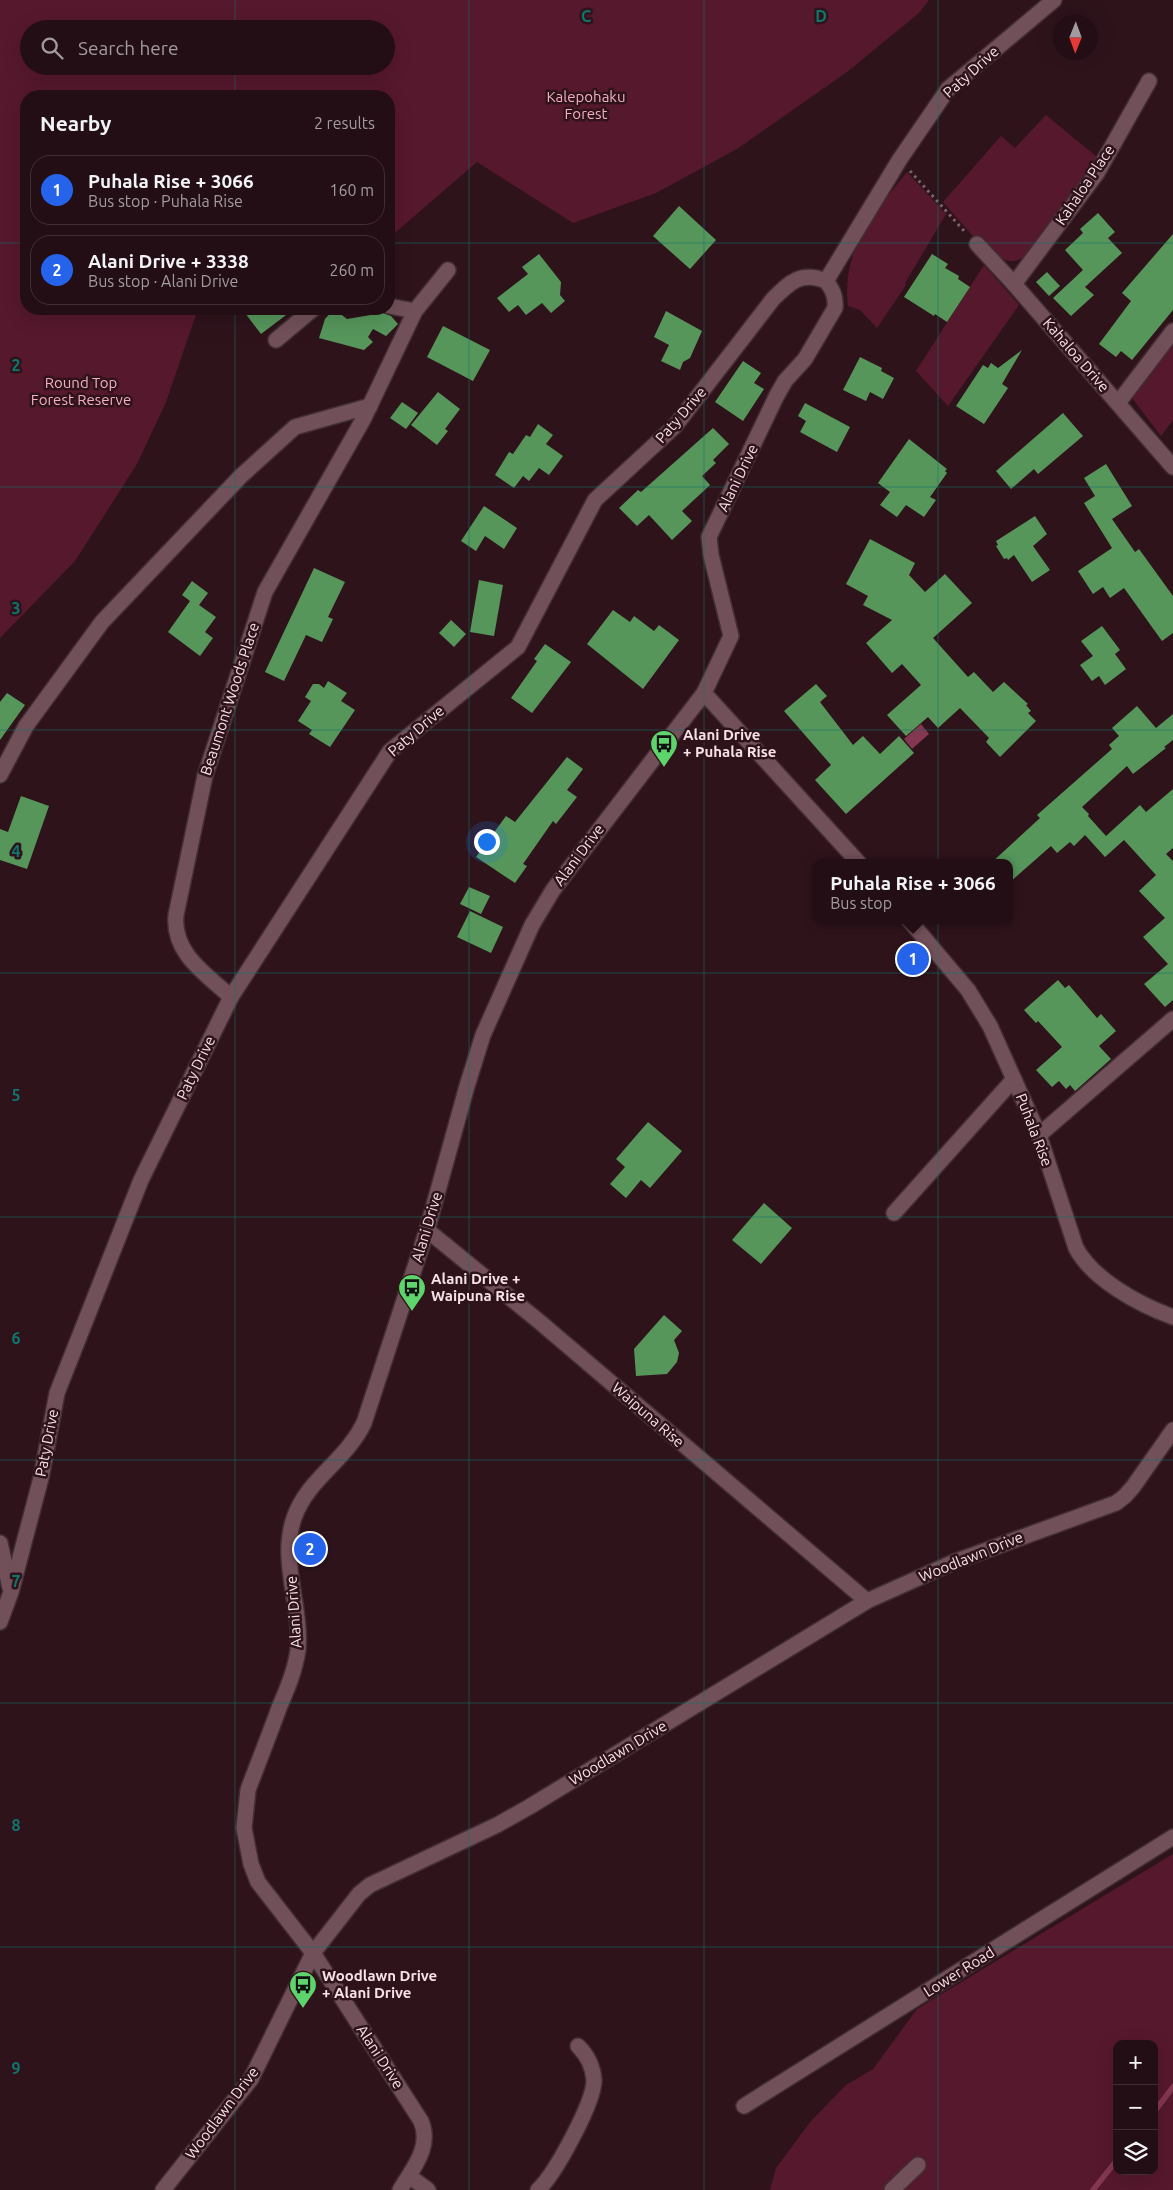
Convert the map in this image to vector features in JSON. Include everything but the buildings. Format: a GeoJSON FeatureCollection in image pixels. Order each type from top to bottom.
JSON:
{"type":"FeatureCollection","features":[{"type":"Feature","properties":{"kind":"street","name":"Paty Drive"},"geometry":{"type":"LineString","coordinates":[[0,1622],[41,1478],[57,1393],[141,1180],[231,996],[390,751],[518,647],[595,500],[675,426],[773,299],[800,278],[814,276],[826,281],[900,159],[948,89],[1054,0]]}},
{"type":"Feature","properties":{"kind":"street","name":"Kahaloa Place"},"geometry":{"type":"LineString","coordinates":[[1014,284],[1097,173],[1149,81]]}},
{"type":"Feature","properties":{"kind":"street","name":"Kahaloa Drive"},"geometry":{"type":"LineString","coordinates":[[977,244],[1173,467]]}},
{"type":"Feature","properties":{"kind":"street","name":"Beaumont Woods Place"},"geometry":{"type":"LineString","coordinates":[[231,996],[187,955],[179,943],[175,929],[176,915],[205,776],[264,592],[370,406],[415,311],[448,270]]}},
{"type":"Feature","properties":{"kind":"street","name":"Alani Drive"},"geometry":{"type":"LineString","coordinates":[[400,2190],[424,2148],[423,2126],[313,1953],[258,1882],[246,1846],[245,1809],[251,1782],[295,1666],[298,1634],[289,1546],[294,1518],[306,1493],[350,1447],[364,1424],[427,1230],[483,1035],[532,926],[553,890],[704,692],[732,636],[711,555],[709,537],[776,397],[785,381],[805,359],[835,308],[836,300],[832,289],[826,281]]}},
{"type":"Feature","properties":{"kind":"street"},"geometry":{"type":"LineString","coordinates":[[395,307],[415,311]]}},
{"type":"Feature","properties":{"kind":"street"},"geometry":{"type":"LineString","coordinates":[[276,340],[306,315]]}},
{"type":"Feature","properties":{"kind":"street"},"geometry":{"type":"LineString","coordinates":[[1118,403],[1173,331]]}},
{"type":"Feature","properties":{"kind":"street"},"geometry":{"type":"LineString","coordinates":[[0,775],[26,726],[102,622],[241,476],[295,427],[370,406]]}},
{"type":"Feature","properties":{"kind":"street"},"geometry":{"type":"LineString","coordinates":[[704,692],[855,859]]}},
{"type":"Feature","properties":{"kind":"street","name":"Puhala Rise"},"geometry":{"type":"LineString","coordinates":[[912,924],[968,990],[990,1026],[1039,1136],[1073,1239],[1083,1261],[1135,1300],[1173,1317]]}},
{"type":"Feature","properties":{"kind":"street"},"geometry":{"type":"LineString","coordinates":[[1039,1136],[1173,1019]]}},
{"type":"Feature","properties":{"kind":"street"},"geometry":{"type":"LineString","coordinates":[[894,1213],[1014,1079]]}},
{"type":"Feature","properties":{"kind":"street","name":"Waipuna Rise"},"geometry":{"type":"LineString","coordinates":[[427,1230],[541,1323],[867,1601]]}},
{"type":"Feature","properties":{"kind":"street","name":"Woodlawn Drive"},"geometry":{"type":"LineString","coordinates":[[163,2190],[251,2079],[313,1953],[359,1894],[370,1885],[497,1825],[529,1807],[867,1601],[954,1562],[1116,1502],[1126,1496],[1173,1430]]}},
{"type":"Feature","properties":{"kind":"street"},"geometry":{"type":"LineString","coordinates":[[0,1543],[10,1592]]}},
{"type":"Feature","properties":{"kind":"street","name":"Lower Road"},"geometry":{"type":"LineString","coordinates":[[744,2106],[1173,1837]]}},
{"type":"Feature","properties":{"kind":"street"},"geometry":{"type":"LineString","coordinates":[[538,2190],[552,2174],[591,2095],[594,2080],[591,2065],[578,2046]]}},
{"type":"Feature","properties":{"kind":"street"},"geometry":{"type":"LineString","coordinates":[[892,2190],[918,2165]]}},
{"type":"Feature","properties":{"kind":"street"},"geometry":{"type":"LineString","coordinates":[[408,2176],[428,2190]]}},
{"type":"Feature","properties":{"kind":"path"},"geometry":{"type":"LineString","coordinates":[[900,159],[977,244]]}},
{"type":"Feature","properties":{"kind":"green space","name":"Kalepohaku Forest"},"geometry":{"type":"Polygon","coordinates":[[[0,0],[929,0],[919,13],[847,72],[737,149],[656,193],[573,223],[477,162],[395,233],[395,90],[20,90],[20,315],[196,315],[166,402],[137,464],[75,561],[0,638],[0,0]]]}},
{"type":"Feature","properties":{"kind":"green space"},"geometry":{"type":"Polygon","coordinates":[[[1046,115],[1097,157],[1026,256],[1019,260],[1007,260],[1001,258],[983,238],[978,242],[943,202],[1001,136],[1015,148],[1046,115]]]}},
{"type":"Feature","properties":{"kind":"green space"},"geometry":{"type":"Polygon","coordinates":[[[907,172],[946,214],[905,283],[906,285],[877,328],[860,310],[848,306],[847,286],[850,267],[862,233],[883,202],[907,172]]]}},
{"type":"Feature","properties":{"kind":"green space"},"geometry":{"type":"Polygon","coordinates":[[[984,265],[1019,305],[948,406],[916,371],[984,265]]]}},
{"type":"Feature","properties":{"kind":"green space"},"geometry":{"type":"Polygon","coordinates":[[[1173,343],[1173,420],[1161,436],[1132,398],[1173,343]]]}},
{"type":"Feature","properties":{"kind":"green space"},"geometry":{"type":"Polygon","coordinates":[[[1173,1854],[1173,2190],[770,2190],[776,2168],[811,2121],[846,2085],[873,2069],[917,2009],[1173,1854]]]}},
{"type":"Feature","properties":{"kind":"shaded area"},"geometry":{"type":"Polygon","coordinates":[[[921,724],[929,734],[912,749],[904,739],[921,724]]]}},
{"type":"Feature","properties":{"kind":"waterway"},"geometry":{"type":"LineString","coordinates":[[1158,2107],[1173,2087]]}},
{"type":"Feature","properties":{"kind":"waterway"},"geometry":{"type":"LineString","coordinates":[[1093,2190],[1113,2165]]}},
{"type":"Feature","properties":{"kind":"place","name":"Alani Drive + Puhala Rise"},"geometry":{"type":"Point","coordinates":[664,768]}},
{"type":"Feature","properties":{"kind":"place","name":"Puhala Rise + 3066"},"geometry":{"type":"Point","coordinates":[913,959]}},
{"type":"Feature","properties":{"kind":"place","name":"Alani Drive + Waipuna Rise"},"geometry":{"type":"Point","coordinates":[412,1312]}},
{"type":"Feature","properties":{"kind":"place","name":"Alani Drive + 3338"},"geometry":{"type":"Point","coordinates":[310,1549]}},
{"type":"Feature","properties":{"kind":"place","name":"Woodlawn Drive + Alani Drive"},"geometry":{"type":"Point","coordinates":[303,2009]}},
{"type":"Feature","properties":{"kind":"park label","name":"Round Top Forest Reserve"},"geometry":{"type":"Point","coordinates":[81,392]}}]}
